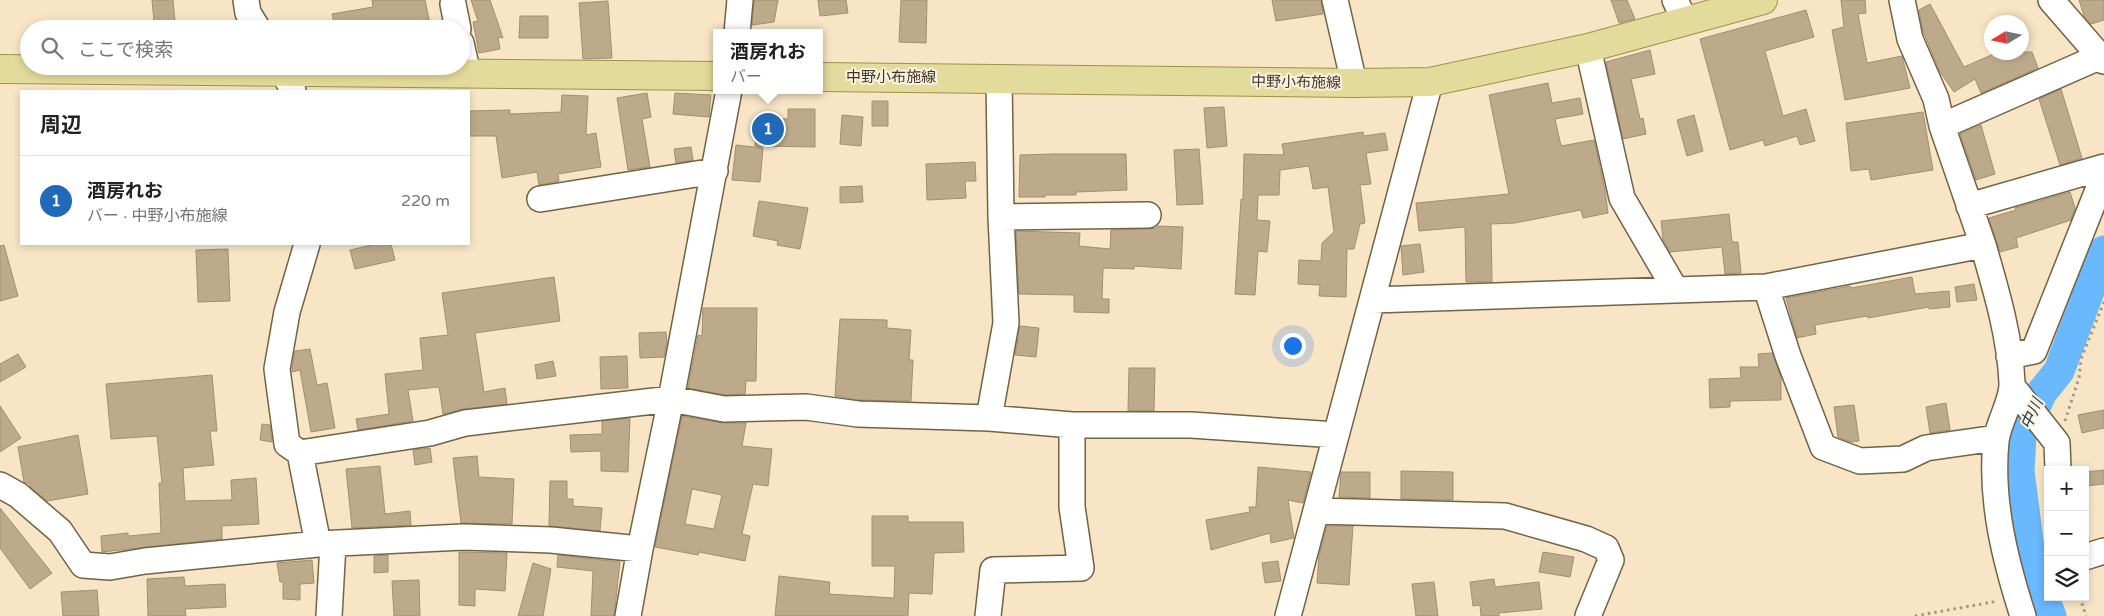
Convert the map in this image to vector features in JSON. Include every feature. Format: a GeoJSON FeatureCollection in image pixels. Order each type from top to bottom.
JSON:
{"type":"FeatureCollection","features":[{"type":"Feature","properties":{"kind":"main road","name":"中野小布施線"},"geometry":{"type":"LineString","coordinates":[[823,77],[1354,83],[1430,82],[1588,48],[1680,11],[1763,0]]}},
{"type":"Feature","properties":{"kind":"main road"},"geometry":{"type":"LineString","coordinates":[[0,69],[20,70]]}},
{"type":"Feature","properties":{"kind":"main road"},"geometry":{"type":"LineString","coordinates":[[470,74],[713,76]]}},
{"type":"Feature","properties":{"kind":"main road"},"geometry":{"type":"LineString","coordinates":[[214,75],[286,77],[407,75]]}},
{"type":"Feature","properties":{"kind":"street"},"geometry":{"type":"LineString","coordinates":[[246,0],[248,13],[252,20]]}},
{"type":"Feature","properties":{"kind":"street"},"geometry":{"type":"LineString","coordinates":[[736,29],[740,0]]}},
{"type":"Feature","properties":{"kind":"street"},"geometry":{"type":"LineString","coordinates":[[1334,0],[1354,83]]}},
{"type":"Feature","properties":{"kind":"street"},"geometry":{"type":"LineString","coordinates":[[1902,0],[1910,39],[1936,99],[1942,126],[1983,245],[1999,302],[2009,356],[2012,386],[1996,438],[1994,468],[1996,511],[2020,607]]}},
{"type":"Feature","properties":{"kind":"street"},"geometry":{"type":"LineString","coordinates":[[1942,126],[2102,59],[2051,0]]}},
{"type":"Feature","properties":{"kind":"street"},"geometry":{"type":"LineString","coordinates":[[453,4],[456,20]]}},
{"type":"Feature","properties":{"kind":"street"},"geometry":{"type":"LineString","coordinates":[[1588,48],[1622,198],[1675,289]]}},
{"type":"Feature","properties":{"kind":"street"},"geometry":{"type":"LineString","coordinates":[[989,418],[1006,323],[998,78]]}},
{"type":"Feature","properties":{"kind":"street"},"geometry":{"type":"LineString","coordinates":[[1288,616],[1430,82]]}},
{"type":"Feature","properties":{"kind":"street"},"geometry":{"type":"LineString","coordinates":[[628,616],[728,94]]}},
{"type":"Feature","properties":{"kind":"street"},"geometry":{"type":"LineString","coordinates":[[1969,206],[2104,167]]}},
{"type":"Feature","properties":{"kind":"street"},"geometry":{"type":"LineString","coordinates":[[540,199],[715,171]]}},
{"type":"Feature","properties":{"kind":"street"},"geometry":{"type":"LineString","coordinates":[[2009,356],[2034,351],[2104,175]]}},
{"type":"Feature","properties":{"kind":"street"},"geometry":{"type":"LineString","coordinates":[[1002,217],[1148,215]]}},
{"type":"Feature","properties":{"kind":"street"},"geometry":{"type":"LineString","coordinates":[[307,245],[287,312],[277,369],[287,444],[300,452],[430,433],[465,423],[671,399],[724,409],[806,407],[858,414],[989,418],[1072,424],[1191,425],[1336,436]]}},
{"type":"Feature","properties":{"kind":"street"},"geometry":{"type":"LineString","coordinates":[[1372,300],[1766,287],[1983,245]]}},
{"type":"Feature","properties":{"kind":"street"},"geometry":{"type":"LineString","coordinates":[[1766,287],[1788,356],[1823,447],[1860,461],[1903,459],[1926,448],[1996,438]]}},
{"type":"Feature","properties":{"kind":"street"},"geometry":{"type":"LineString","coordinates":[[2012,386],[2057,443],[2058,466]]}},
{"type":"Feature","properties":{"kind":"street"},"geometry":{"type":"LineString","coordinates":[[988,616],[993,570],[1081,568],[1072,507],[1072,424]]}},
{"type":"Feature","properties":{"kind":"street"},"geometry":{"type":"LineString","coordinates":[[300,452],[325,544],[329,616]]}},
{"type":"Feature","properties":{"kind":"street"},"geometry":{"type":"LineString","coordinates":[[0,485],[18,495],[60,531],[84,565],[110,567],[145,561],[325,544],[462,537],[551,540],[640,550]]}},
{"type":"Feature","properties":{"kind":"street"},"geometry":{"type":"LineString","coordinates":[[1316,511],[1505,516],[1586,539],[1606,548],[1611,560],[1588,616]]}},
{"type":"Feature","properties":{"kind":"street"},"geometry":{"type":"LineString","coordinates":[[2088,556],[2104,551]]}},
{"type":"Feature","properties":{"kind":"path"},"geometry":{"type":"LineString","coordinates":[[2057,443],[2079,378],[2081,359],[2104,302]]}},
{"type":"Feature","properties":{"kind":"path"},"geometry":{"type":"LineString","coordinates":[[2081,601],[2086,616]]}},
{"type":"Feature","properties":{"kind":"path"},"geometry":{"type":"LineString","coordinates":[[1915,616],[2020,607]]}},
{"type":"Feature","properties":{"kind":"building"},"geometry":{"type":"Polygon","coordinates":[[[152,0],[173,0],[175,20],[154,20],[152,0]]]}},
{"type":"Feature","properties":{"kind":"building"},"geometry":{"type":"Polygon","coordinates":[[[372,0],[425,0],[429,20],[333,20],[332,14],[373,7],[372,0]]]}},
{"type":"Feature","properties":{"kind":"building"},"geometry":{"type":"Polygon","coordinates":[[[471,0],[490,0],[503,38],[498,37],[500,49],[479,53],[473,22],[478,21],[471,0]]]}},
{"type":"Feature","properties":{"kind":"building"},"geometry":{"type":"Polygon","coordinates":[[[754,0],[778,0],[774,22],[752,25],[754,0]]]}},
{"type":"Feature","properties":{"kind":"building"},"geometry":{"type":"Polygon","coordinates":[[[818,0],[846,0],[848,13],[820,16],[818,0]]]}},
{"type":"Feature","properties":{"kind":"building"},"geometry":{"type":"Polygon","coordinates":[[[901,0],[927,0],[926,43],[899,42],[901,0]]]}},
{"type":"Feature","properties":{"kind":"building"},"geometry":{"type":"Polygon","coordinates":[[[1272,0],[1321,0],[1323,14],[1276,21],[1272,0]]]}},
{"type":"Feature","properties":{"kind":"building"},"geometry":{"type":"Polygon","coordinates":[[[1611,0],[1627,0],[1635,19],[1619,23],[1611,0]]]}},
{"type":"Feature","properties":{"kind":"building"},"geometry":{"type":"Polygon","coordinates":[[[1841,0],[1865,0],[1866,13],[1858,14],[1867,63],[1902,56],[1910,88],[1845,100],[1832,30],[1844,27],[1841,0]]]}},
{"type":"Feature","properties":{"kind":"building"},"geometry":{"type":"Polygon","coordinates":[[[2079,0],[2104,0],[2104,20],[2091,24],[2084,16],[2079,0]]]}},
{"type":"Feature","properties":{"kind":"building"},"geometry":{"type":"Polygon","coordinates":[[[608,1],[612,58],[583,59],[579,3],[608,1]]]}},
{"type":"Feature","properties":{"kind":"building"},"geometry":{"type":"Polygon","coordinates":[[[1930,4],[1964,67],[1984,58],[1984,60],[2029,60],[2029,52],[2032,52],[2038,68],[1981,93],[1975,79],[1954,92],[1940,72],[1923,31],[1919,10],[1930,4]]]}},
{"type":"Feature","properties":{"kind":"building"},"geometry":{"type":"Polygon","coordinates":[[[1806,10],[1814,37],[1765,51],[1783,116],[1806,109],[1815,141],[1800,145],[1797,136],[1765,146],[1763,140],[1730,150],[1700,39],[1806,10]]]}},
{"type":"Feature","properties":{"kind":"building"},"geometry":{"type":"Polygon","coordinates":[[[520,16],[548,16],[548,38],[519,38],[520,16]]]}},
{"type":"Feature","properties":{"kind":"building"},"geometry":{"type":"Polygon","coordinates":[[[1650,50],[1655,74],[1631,79],[1640,119],[1643,118],[1646,134],[1623,139],[1606,62],[1650,50]]]}},
{"type":"Feature","properties":{"kind":"building"},"geometry":{"type":"Polygon","coordinates":[[[1548,83],[1552,103],[1580,98],[1583,114],[1555,119],[1561,146],[1594,140],[1608,213],[1583,218],[1581,210],[1515,223],[1491,224],[1492,282],[1466,282],[1465,227],[1419,231],[1416,203],[1509,194],[1489,95],[1548,83]]]}},
{"type":"Feature","properties":{"kind":"building"},"geometry":{"type":"Polygon","coordinates":[[[2061,89],[2082,158],[2060,165],[2039,99],[2061,89]]]}},
{"type":"Feature","properties":{"kind":"building"},"geometry":{"type":"Polygon","coordinates":[[[647,93],[651,117],[642,119],[650,167],[628,170],[617,98],[647,93]]]}},
{"type":"Feature","properties":{"kind":"building"},"geometry":{"type":"Polygon","coordinates":[[[675,93],[711,95],[709,117],[673,114],[675,93]]]}},
{"type":"Feature","properties":{"kind":"building"},"geometry":{"type":"Polygon","coordinates":[[[562,95],[588,96],[586,135],[596,133],[601,167],[558,174],[559,181],[539,185],[537,172],[502,178],[496,136],[470,136],[470,111],[510,110],[510,114],[561,112],[562,95]]]}},
{"type":"Feature","properties":{"kind":"building"},"geometry":{"type":"Polygon","coordinates":[[[872,101],[888,101],[888,126],[872,126],[872,101]]]}},
{"type":"Feature","properties":{"kind":"building"},"geometry":{"type":"Polygon","coordinates":[[[1224,107],[1227,146],[1207,148],[1204,108],[1224,107]]]}},
{"type":"Feature","properties":{"kind":"building"},"geometry":{"type":"Polygon","coordinates":[[[788,109],[815,109],[815,147],[755,146],[757,118],[788,119],[788,109]]]}},
{"type":"Feature","properties":{"kind":"building"},"geometry":{"type":"Polygon","coordinates":[[[1923,112],[1933,170],[1871,180],[1869,169],[1851,171],[1846,123],[1923,112]]]}},
{"type":"Feature","properties":{"kind":"building"},"geometry":{"type":"Polygon","coordinates":[[[842,115],[863,117],[861,146],[840,144],[842,115]]]}},
{"type":"Feature","properties":{"kind":"building"},"geometry":{"type":"Polygon","coordinates":[[[1694,115],[1703,151],[1687,156],[1677,120],[1694,115]]]}},
{"type":"Feature","properties":{"kind":"building"},"geometry":{"type":"Polygon","coordinates":[[[1981,125],[1995,174],[1976,180],[1960,134],[1981,125]]]}},
{"type":"Feature","properties":{"kind":"building"},"geometry":{"type":"Polygon","coordinates":[[[1363,132],[1364,136],[1385,133],[1388,150],[1366,153],[1371,184],[1360,185],[1365,223],[1360,224],[1354,249],[1347,249],[1346,297],[1319,296],[1320,285],[1298,284],[1299,260],[1321,261],[1322,243],[1334,232],[1328,187],[1313,189],[1309,166],[1280,170],[1279,195],[1258,195],[1257,220],[1270,221],[1267,252],[1258,251],[1255,295],[1235,294],[1241,199],[1243,200],[1244,154],[1284,155],[1282,144],[1363,132]]]}},
{"type":"Feature","properties":{"kind":"building"},"geometry":{"type":"Polygon","coordinates":[[[736,145],[763,148],[760,182],[732,180],[736,145]]]}},
{"type":"Feature","properties":{"kind":"building"},"geometry":{"type":"Polygon","coordinates":[[[691,147],[693,160],[676,163],[674,149],[691,147]]]}},
{"type":"Feature","properties":{"kind":"building"},"geometry":{"type":"Polygon","coordinates":[[[1199,149],[1203,204],[1177,205],[1174,150],[1199,149]]]}},
{"type":"Feature","properties":{"kind":"building"},"geometry":{"type":"Polygon","coordinates":[[[1126,154],[1127,190],[1076,192],[1076,195],[1019,197],[1020,155],[1126,154]]]}},
{"type":"Feature","properties":{"kind":"building"},"geometry":{"type":"Polygon","coordinates":[[[975,162],[976,181],[965,181],[966,198],[927,200],[926,164],[975,162]]]}},
{"type":"Feature","properties":{"kind":"building"},"geometry":{"type":"Polygon","coordinates":[[[862,186],[863,202],[840,203],[840,187],[862,186]]]}},
{"type":"Feature","properties":{"kind":"building"},"geometry":{"type":"Polygon","coordinates":[[[2070,192],[2075,208],[2071,220],[2016,238],[2018,247],[2000,252],[1989,218],[2016,210],[2015,208],[2070,192]]]}},
{"type":"Feature","properties":{"kind":"building"},"geometry":{"type":"Polygon","coordinates":[[[759,201],[808,208],[800,249],[777,245],[778,241],[753,236],[759,201]]]}},
{"type":"Feature","properties":{"kind":"building"},"geometry":{"type":"Polygon","coordinates":[[[1729,214],[1732,242],[1738,242],[1741,273],[1725,274],[1722,247],[1670,252],[1663,239],[1661,221],[1729,214]]]}},
{"type":"Feature","properties":{"kind":"building"},"geometry":{"type":"Polygon","coordinates":[[[1157,226],[1183,227],[1181,269],[1134,266],[1134,269],[1103,268],[1102,299],[1109,299],[1109,313],[1074,312],[1074,295],[1019,294],[1016,231],[1080,233],[1079,246],[1110,249],[1111,230],[1148,229],[1157,228],[1157,226]]]}},
{"type":"Feature","properties":{"kind":"building"},"geometry":{"type":"Polygon","coordinates":[[[1420,244],[1424,272],[1403,275],[1401,246],[1420,244]]]}},
{"type":"Feature","properties":{"kind":"building"},"geometry":{"type":"Polygon","coordinates":[[[4,245],[18,296],[0,301],[0,246],[4,245]]]}},
{"type":"Feature","properties":{"kind":"building"},"geometry":{"type":"Polygon","coordinates":[[[372,245],[391,245],[395,260],[355,269],[350,250],[372,245]]]}},
{"type":"Feature","properties":{"kind":"building"},"geometry":{"type":"Polygon","coordinates":[[[228,249],[230,301],[198,302],[196,250],[228,249]]]}},
{"type":"Feature","properties":{"kind":"building"},"geometry":{"type":"Polygon","coordinates":[[[554,277],[560,321],[475,333],[484,392],[505,388],[507,404],[463,409],[443,414],[439,387],[408,390],[413,421],[358,430],[356,419],[389,414],[385,374],[423,370],[420,338],[448,335],[442,293],[554,277]]]}},
{"type":"Feature","properties":{"kind":"building"},"geometry":{"type":"Polygon","coordinates":[[[1912,277],[1915,294],[1949,291],[1950,307],[1929,309],[1929,307],[1815,325],[1816,334],[1797,338],[1786,298],[1912,277]]]}},
{"type":"Feature","properties":{"kind":"building"},"geometry":{"type":"Polygon","coordinates":[[[1974,284],[1977,300],[1957,302],[1955,287],[1974,284]]]}},
{"type":"Feature","properties":{"kind":"building"},"geometry":{"type":"Polygon","coordinates":[[[703,308],[757,308],[756,381],[746,381],[745,394],[725,395],[688,388],[698,335],[702,336],[703,308]]]}},
{"type":"Feature","properties":{"kind":"building"},"geometry":{"type":"Polygon","coordinates":[[[840,319],[887,320],[887,328],[911,330],[909,360],[913,360],[911,401],[859,400],[835,396],[840,319]]]}},
{"type":"Feature","properties":{"kind":"building"},"geometry":{"type":"Polygon","coordinates":[[[1020,326],[1039,328],[1036,357],[1015,355],[1020,326]]]}},
{"type":"Feature","properties":{"kind":"building"},"geometry":{"type":"Polygon","coordinates":[[[666,332],[667,343],[664,357],[640,358],[639,333],[666,332]]]}},
{"type":"Feature","properties":{"kind":"building"},"geometry":{"type":"Polygon","coordinates":[[[310,349],[317,385],[327,383],[335,428],[311,432],[300,370],[292,372],[295,351],[310,349]]]}},
{"type":"Feature","properties":{"kind":"building"},"geometry":{"type":"Polygon","coordinates":[[[1772,353],[1781,377],[1781,400],[1730,401],[1730,407],[1710,408],[1709,379],[1741,378],[1740,367],[1759,367],[1758,354],[1772,353]]]}},
{"type":"Feature","properties":{"kind":"building"},"geometry":{"type":"Polygon","coordinates":[[[18,354],[26,367],[0,382],[0,364],[18,354]]]}},
{"type":"Feature","properties":{"kind":"building"},"geometry":{"type":"Polygon","coordinates":[[[627,356],[628,388],[601,389],[600,357],[627,356]]]}},
{"type":"Feature","properties":{"kind":"building"},"geometry":{"type":"Polygon","coordinates":[[[553,361],[556,376],[537,379],[535,365],[553,361]]]}},
{"type":"Feature","properties":{"kind":"building"},"geometry":{"type":"Polygon","coordinates":[[[1129,368],[1155,368],[1154,411],[1128,411],[1129,368]]]}},
{"type":"Feature","properties":{"kind":"building"},"geometry":{"type":"Polygon","coordinates":[[[212,375],[217,431],[210,431],[214,465],[183,468],[185,501],[232,500],[231,480],[256,478],[259,524],[222,526],[222,539],[102,552],[101,536],[128,533],[128,536],[161,533],[159,483],[162,483],[157,436],[111,439],[106,384],[212,375]]]}},
{"type":"Feature","properties":{"kind":"building"},"geometry":{"type":"Polygon","coordinates":[[[1946,403],[1950,430],[1930,433],[1926,407],[1946,403]]]}},
{"type":"Feature","properties":{"kind":"building"},"geometry":{"type":"Polygon","coordinates":[[[1854,405],[1859,441],[1851,442],[1838,437],[1834,407],[1854,405]]]}},
{"type":"Feature","properties":{"kind":"building"},"geometry":{"type":"Polygon","coordinates":[[[0,406],[21,438],[0,452],[0,406]]]}},
{"type":"Feature","properties":{"kind":"building"},"geometry":{"type":"Polygon","coordinates":[[[2104,410],[2104,428],[2082,433],[2078,415],[2104,410]]]}},
{"type":"Feature","properties":{"kind":"building"},"geometry":{"type":"Polygon","coordinates":[[[682,416],[722,423],[746,423],[742,446],[772,449],[768,486],[753,484],[742,534],[750,536],[745,561],[699,552],[698,555],[655,547],[682,416]],[[692,489],[685,524],[714,529],[722,495],[692,489]]]}},
{"type":"Feature","properties":{"kind":"building"},"geometry":{"type":"Polygon","coordinates":[[[630,418],[628,472],[601,471],[601,451],[571,452],[570,435],[602,434],[602,421],[630,418]]]}},
{"type":"Feature","properties":{"kind":"building"},"geometry":{"type":"Polygon","coordinates":[[[262,424],[270,425],[272,442],[260,440],[262,424]]]}},
{"type":"Feature","properties":{"kind":"building"},"geometry":{"type":"Polygon","coordinates":[[[78,435],[88,494],[47,501],[30,487],[30,484],[24,482],[18,447],[78,435]]]}},
{"type":"Feature","properties":{"kind":"building"},"geometry":{"type":"Polygon","coordinates":[[[430,448],[432,462],[415,465],[413,450],[430,448]]]}},
{"type":"Feature","properties":{"kind":"building"},"geometry":{"type":"Polygon","coordinates":[[[477,456],[479,477],[514,479],[512,524],[461,523],[453,458],[477,456]]]}},
{"type":"Feature","properties":{"kind":"building"},"geometry":{"type":"Polygon","coordinates":[[[380,466],[385,514],[410,511],[411,525],[352,528],[346,469],[380,466]]]}},
{"type":"Feature","properties":{"kind":"building"},"geometry":{"type":"Polygon","coordinates":[[[1258,467],[1311,472],[1303,503],[1288,500],[1294,538],[1271,543],[1270,533],[1211,550],[1206,520],[1250,512],[1249,507],[1256,507],[1258,467]]]}},
{"type":"Feature","properties":{"kind":"building"},"geometry":{"type":"Polygon","coordinates":[[[2104,470],[2104,484],[2089,486],[2089,472],[2104,470]]]}},
{"type":"Feature","properties":{"kind":"building"},"geometry":{"type":"Polygon","coordinates":[[[1401,471],[1453,472],[1453,500],[1401,499],[1401,471]]]}},
{"type":"Feature","properties":{"kind":"building"},"geometry":{"type":"Polygon","coordinates":[[[1341,472],[1370,472],[1370,498],[1339,497],[1341,472]]]}},
{"type":"Feature","properties":{"kind":"building"},"geometry":{"type":"Polygon","coordinates":[[[550,481],[567,481],[567,499],[573,499],[573,506],[602,508],[600,531],[549,526],[550,481]]]}},
{"type":"Feature","properties":{"kind":"building"},"geometry":{"type":"Polygon","coordinates":[[[0,508],[52,573],[30,589],[0,548],[0,508]]]}},
{"type":"Feature","properties":{"kind":"building"},"geometry":{"type":"Polygon","coordinates":[[[872,516],[908,516],[908,522],[963,522],[964,552],[934,553],[932,594],[909,593],[908,616],[775,616],[779,576],[830,582],[829,594],[894,598],[895,566],[872,566],[872,516]]]}},
{"type":"Feature","properties":{"kind":"building"},"geometry":{"type":"Polygon","coordinates":[[[1327,526],[1353,526],[1349,585],[1317,583],[1319,556],[1327,526]]]}},
{"type":"Feature","properties":{"kind":"building"},"geometry":{"type":"Polygon","coordinates":[[[459,552],[507,553],[505,591],[475,589],[475,606],[459,605],[459,552]]]}},
{"type":"Feature","properties":{"kind":"building"},"geometry":{"type":"Polygon","coordinates":[[[1543,552],[1574,557],[1570,577],[1539,572],[1543,552]]]}},
{"type":"Feature","properties":{"kind":"building"},"geometry":{"type":"Polygon","coordinates":[[[388,555],[388,572],[374,573],[374,556],[388,555]]]}},
{"type":"Feature","properties":{"kind":"building"},"geometry":{"type":"Polygon","coordinates":[[[558,555],[620,562],[614,616],[591,616],[593,571],[557,567],[558,555]]]}},
{"type":"Feature","properties":{"kind":"building"},"geometry":{"type":"Polygon","coordinates":[[[312,560],[314,583],[300,584],[300,600],[283,599],[283,582],[280,582],[277,563],[312,560]]]}},
{"type":"Feature","properties":{"kind":"building"},"geometry":{"type":"Polygon","coordinates":[[[1278,561],[1281,581],[1265,583],[1262,563],[1278,561]]]}},
{"type":"Feature","properties":{"kind":"building"},"geometry":{"type":"Polygon","coordinates":[[[533,563],[551,569],[543,616],[518,616],[533,563]]]}},
{"type":"Feature","properties":{"kind":"building"},"geometry":{"type":"Polygon","coordinates":[[[184,577],[185,586],[225,584],[226,607],[185,609],[186,616],[148,616],[147,579],[184,577]]]}},
{"type":"Feature","properties":{"kind":"building"},"geometry":{"type":"Polygon","coordinates":[[[1494,579],[1495,587],[1539,582],[1542,609],[1499,613],[1499,616],[1481,616],[1480,605],[1473,606],[1470,582],[1494,579]]]}},
{"type":"Feature","properties":{"kind":"building"},"geometry":{"type":"Polygon","coordinates":[[[419,580],[420,616],[394,616],[392,581],[419,580]]]}},
{"type":"Feature","properties":{"kind":"building"},"geometry":{"type":"Polygon","coordinates":[[[1434,582],[1438,616],[1416,616],[1412,584],[1434,582]]]}},
{"type":"Feature","properties":{"kind":"building"},"geometry":{"type":"Polygon","coordinates":[[[97,590],[99,616],[63,616],[61,592],[97,590]]]}},
{"type":"Feature","properties":{"kind":"waterway","name":"中川"},"geometry":{"type":"LineString","coordinates":[[2051,616],[2031,564],[2019,471],[2021,436],[2042,392],[2059,371],[2104,251]]}},
{"type":"Feature","properties":{"kind":"place","name":"酒房れお"},"geometry":{"type":"Point","coordinates":[768,129]}}]}
